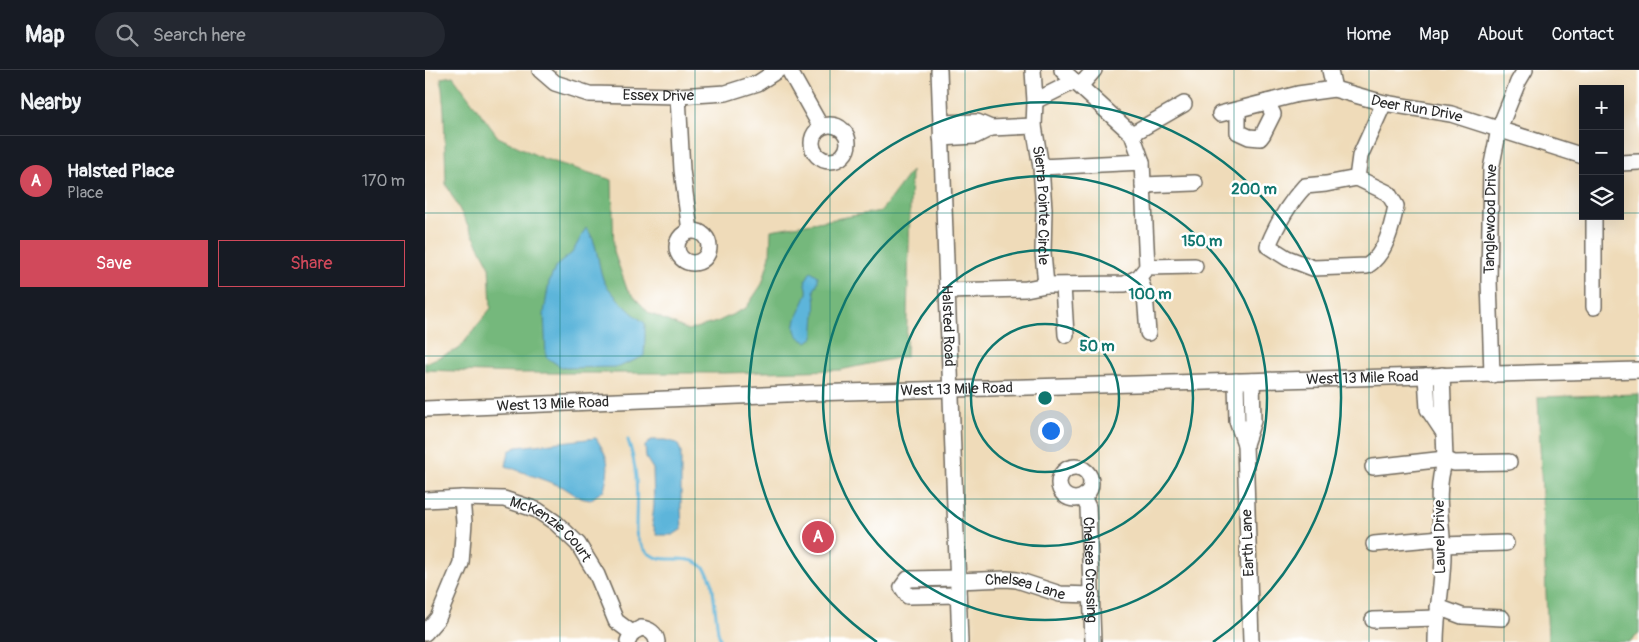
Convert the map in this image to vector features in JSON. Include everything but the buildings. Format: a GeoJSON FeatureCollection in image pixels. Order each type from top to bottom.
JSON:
{"type":"FeatureCollection","features":[{"type":"Feature","properties":{"kind":"street","name":"Essex Drive"},"geometry":{"type":"LineString","coordinates":[[540,70],[555,83],[589,94],[678,96],[726,93],[758,83],[778,70]]}},
{"type":"Feature","properties":{"kind":"street"},"geometry":{"type":"LineString","coordinates":[[789,70],[821,127]]}},
{"type":"Feature","properties":{"kind":"street","name":"Halsted Road"},"geometry":{"type":"LineString","coordinates":[[939,70],[960,642]]}},
{"type":"Feature","properties":{"kind":"street","name":"Sierra Pointe Circle"},"geometry":{"type":"LineString","coordinates":[[1033,70],[1034,126],[1041,167],[1044,209],[1043,253],[1046,285]]}},
{"type":"Feature","properties":{"kind":"street"},"geometry":{"type":"LineString","coordinates":[[1062,70],[1132,134],[1142,162],[1143,272],[1148,333]]}},
{"type":"Feature","properties":{"kind":"street"},"geometry":{"type":"LineString","coordinates":[[1035,101],[1078,83],[1094,70]]}},
{"type":"Feature","properties":{"kind":"street"},"geometry":{"type":"LineString","coordinates":[[1330,70],[1334,89]]}},
{"type":"Feature","properties":{"kind":"street","name":"Tanglewood Drive"},"geometry":{"type":"LineString","coordinates":[[1492,375],[1489,280],[1491,169],[1499,129],[1518,82],[1525,70]]}},
{"type":"Feature","properties":{"kind":"street","name":"Deer Run Drive"},"geometry":{"type":"LineString","coordinates":[[1220,114],[1298,94],[1334,89],[1384,103],[1451,114],[1579,155]]}},
{"type":"Feature","properties":{"kind":"street"},"geometry":{"type":"LineString","coordinates":[[678,96],[682,170],[690,231]]}},
{"type":"Feature","properties":{"kind":"street"},"geometry":{"type":"LineString","coordinates":[[1238,110],[1238,132],[1249,137],[1259,138],[1273,114],[1267,102]]}},
{"type":"Feature","properties":{"kind":"street"},"geometry":{"type":"LineString","coordinates":[[1357,178],[1360,156],[1384,103]]}},
{"type":"Feature","properties":{"kind":"street"},"geometry":{"type":"LineString","coordinates":[[1132,134],[1184,104]]}},
{"type":"Feature","properties":{"kind":"street","name":"Sierra Pointe Circle"},"geometry":{"type":"LineString","coordinates":[[941,130],[975,136],[991,128],[1034,126]]}},
{"type":"Feature","properties":{"kind":"street"},"geometry":{"type":"LineString","coordinates":[[1041,167],[1142,162]]}},
{"type":"Feature","properties":{"kind":"street"},"geometry":{"type":"LineString","coordinates":[[1624,163],[1639,162]]}},
{"type":"Feature","properties":{"kind":"street"},"geometry":{"type":"LineString","coordinates":[[1357,178],[1388,193],[1396,206],[1390,232],[1373,262],[1367,266],[1313,268],[1287,258],[1268,246],[1292,199],[1305,186],[1357,178]]}},
{"type":"Feature","properties":{"kind":"street"},"geometry":{"type":"LineString","coordinates":[[1143,185],[1195,183]]}},
{"type":"Feature","properties":{"kind":"street"},"geometry":{"type":"LineString","coordinates":[[1594,220],[1594,307]]}},
{"type":"Feature","properties":{"kind":"street","name":"Sierra Pointe Circle"},"geometry":{"type":"LineString","coordinates":[[947,291],[1026,289],[1046,285],[1125,284],[1143,272],[1195,266]]}},
{"type":"Feature","properties":{"kind":"street"},"geometry":{"type":"LineString","coordinates":[[1063,286],[1066,335]]}},
{"type":"Feature","properties":{"kind":"street","name":"West 13 Mile Road"},"geometry":{"type":"LineString","coordinates":[[425,409],[950,389],[1639,370]]}},
{"type":"Feature","properties":{"kind":"street"},"geometry":{"type":"LineString","coordinates":[[1426,376],[1428,409],[1444,433]]}},
{"type":"Feature","properties":{"kind":"street","name":"Laurel Drive"},"geometry":{"type":"LineString","coordinates":[[1436,642],[1442,563],[1438,502],[1445,459],[1442,376]]}},
{"type":"Feature","properties":{"kind":"street","name":"Earth Lane"},"geometry":{"type":"LineString","coordinates":[[1236,381],[1237,421],[1245,444],[1251,642]]}},
{"type":"Feature","properties":{"kind":"street","name":"Earth Lane"},"geometry":{"type":"LineString","coordinates":[[1245,444],[1253,420],[1252,381]]}},
{"type":"Feature","properties":{"kind":"street"},"geometry":{"type":"LineString","coordinates":[[1237,413],[1253,413]]}},
{"type":"Feature","properties":{"kind":"street"},"geometry":{"type":"LineString","coordinates":[[1373,467],[1445,459],[1454,463],[1509,462]]}},
{"type":"Feature","properties":{"kind":"street","name":"Chelsea Crossing"},"geometry":{"type":"LineString","coordinates":[[1083,497],[1088,507],[1093,642]]}},
{"type":"Feature","properties":{"kind":"street"},"geometry":{"type":"LineString","coordinates":[[425,633],[439,618],[461,563],[464,522],[462,498]]}},
{"type":"Feature","properties":{"kind":"street","name":"McKenzie Court"},"geometry":{"type":"LineString","coordinates":[[425,500],[462,498],[504,499],[537,510],[557,523],[578,544],[597,575],[616,621],[630,637],[641,628],[654,634],[657,642]]}},
{"type":"Feature","properties":{"kind":"street"},"geometry":{"type":"LineString","coordinates":[[1373,544],[1441,541],[1506,543]]}},
{"type":"Feature","properties":{"kind":"street","name":"Chelsea Lane"},"geometry":{"type":"LineString","coordinates":[[958,585],[1007,579],[1017,580],[1060,594],[1091,595]]}},
{"type":"Feature","properties":{"kind":"street"},"geometry":{"type":"LineString","coordinates":[[1373,620],[1438,612],[1462,616],[1502,618]]}},
{"type":"Feature","properties":{"kind":"green space"},"geometry":{"type":"Polygon","coordinates":[[[453,76],[498,137],[542,158],[612,180],[614,252],[627,289],[649,313],[688,330],[717,322],[746,308],[762,284],[770,256],[771,230],[881,211],[911,171],[906,356],[840,370],[724,373],[518,373],[425,370],[425,363],[459,349],[491,308],[489,265],[446,184],[441,78],[453,76]]]}},
{"type":"Feature","properties":{"kind":"green space"},"geometry":{"type":"Polygon","coordinates":[[[1639,394],[1639,634],[1629,642],[1548,642],[1538,397],[1639,394]]]}},
{"type":"Feature","properties":{"kind":"water"},"geometry":{"type":"Polygon","coordinates":[[[586,228],[593,239],[605,284],[621,302],[645,323],[644,356],[619,367],[566,368],[561,367],[546,357],[544,313],[549,282],[556,266],[572,253],[586,228]]]}},
{"type":"Feature","properties":{"kind":"water"},"geometry":{"type":"Polygon","coordinates":[[[811,271],[818,276],[818,282],[814,290],[816,302],[814,337],[807,342],[796,332],[795,326],[807,293],[805,281],[811,271]]]}},
{"type":"Feature","properties":{"kind":"water"},"geometry":{"type":"Polygon","coordinates":[[[596,438],[604,452],[608,468],[604,490],[590,500],[580,498],[563,487],[506,466],[509,451],[517,447],[596,438]]]}},
{"type":"Feature","properties":{"kind":"water"},"geometry":{"type":"Polygon","coordinates":[[[651,440],[665,440],[677,443],[681,451],[682,529],[673,535],[657,535],[652,522],[654,505],[653,469],[646,458],[645,446],[651,440]]]}},
{"type":"Feature","properties":{"kind":"waterway"},"geometry":{"type":"LineString","coordinates":[[628,440],[636,475],[636,532],[638,539],[650,554],[658,558],[688,560],[697,563],[705,570],[712,582],[721,642]]}},
{"type":"Feature","properties":{"kind":"place","name":"Halsted Place"},"geometry":{"type":"Point","coordinates":[818,537]}}]}
